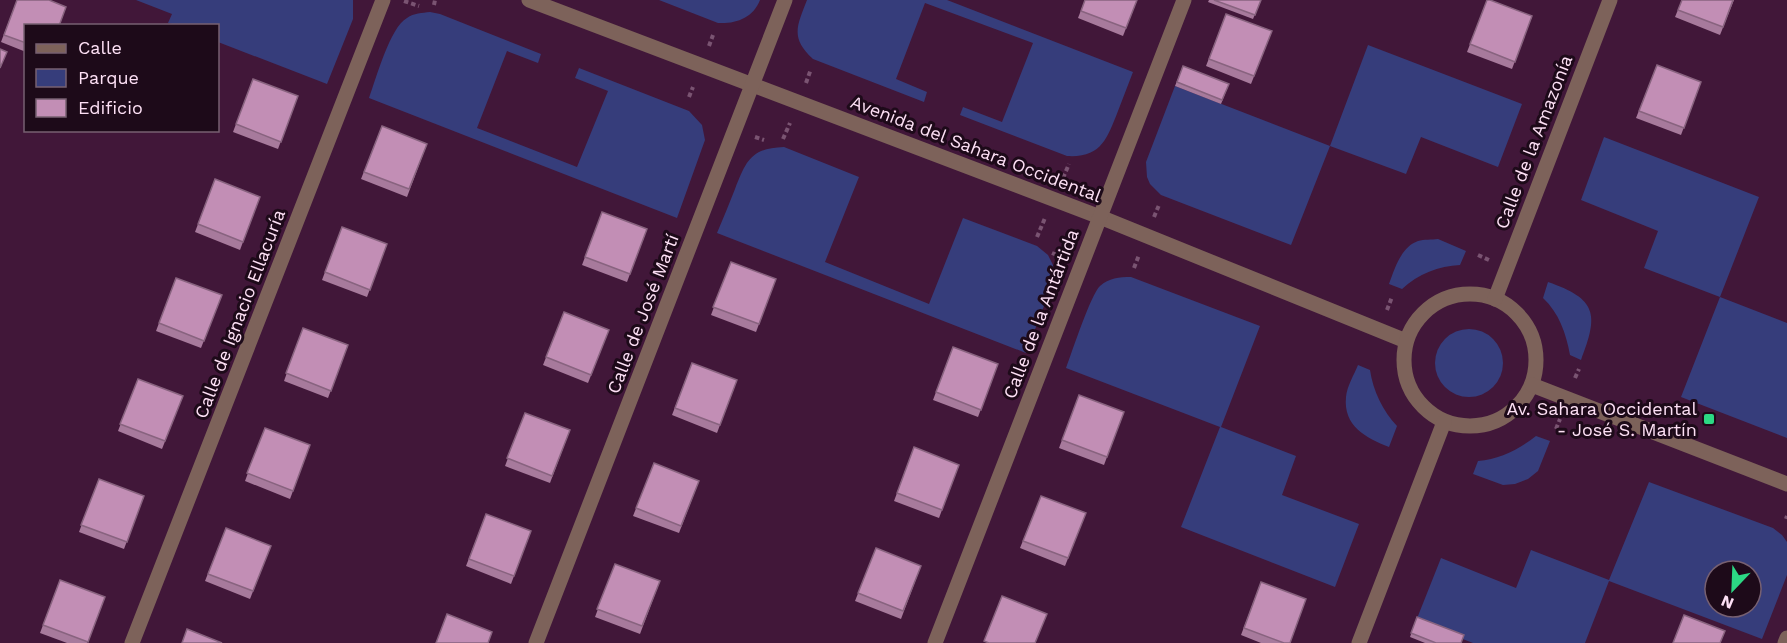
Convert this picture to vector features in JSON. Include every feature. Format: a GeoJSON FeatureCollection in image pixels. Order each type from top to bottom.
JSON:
{"type":"FeatureCollection","features":[{"type":"Feature","properties":{"kind":"street","name":"Calle de Ignacio Ellacuría"},"geometry":{"type":"LineString","coordinates":[[132,643],[383,0]]}},
{"type":"Feature","properties":{"kind":"street","name":"Avenida del Sahara Occidental"},"geometry":{"type":"LineString","coordinates":[[529,0],[1100,217],[1406,341]]}},
{"type":"Feature","properties":{"kind":"street","name":"Calle de José Martí"},"geometry":{"type":"LineString","coordinates":[[536,643],[785,0]]}},
{"type":"Feature","properties":{"kind":"street","name":"Calle de la Antártida"},"geometry":{"type":"LineString","coordinates":[[935,643],[1184,0]]}},
{"type":"Feature","properties":{"kind":"street","name":"Calle de la Amazonía"},"geometry":{"type":"LineString","coordinates":[[1495,299],[1610,0]]}},
{"type":"Feature","properties":{"kind":"street"},"geometry":{"type":"LineString","coordinates":[[1468,294],[1495,299],[1508,306],[1519,316],[1534,341],[1536,371],[1532,385],[1517,407],[1496,422],[1470,427],[1444,422],[1424,408],[1410,388],[1403,365],[1406,341],[1411,328],[1419,317],[1441,300],[1468,294]]}},
{"type":"Feature","properties":{"kind":"street"},"geometry":{"type":"LineString","coordinates":[[1532,385],[1787,484]]}},
{"type":"Feature","properties":{"kind":"street"},"geometry":{"type":"LineString","coordinates":[[1359,643],[1444,422]]}},
{"type":"Feature","properties":{"kind":"street"},"geometry":{"type":"LineString","coordinates":[[1785,643],[1787,638]]}},
{"type":"Feature","properties":{"kind":"path"},"geometry":{"type":"LineString","coordinates":[[401,0],[419,6]]}},
{"type":"Feature","properties":{"kind":"green space"},"geometry":{"type":"Polygon","coordinates":[[[136,0],[353,0],[353,19],[327,84],[219,42],[219,24],[168,23],[172,14],[136,0]]]}},
{"type":"Feature","properties":{"kind":"green space"},"geometry":{"type":"Polygon","coordinates":[[[659,0],[760,0],[753,11],[743,19],[718,23],[659,0]]]}},
{"type":"Feature","properties":{"kind":"green space"},"geometry":{"type":"Polygon","coordinates":[[[807,0],[947,0],[1133,72],[1110,130],[1101,145],[1088,154],[1067,156],[960,115],[963,107],[1002,122],[1033,43],[925,3],[896,79],[927,92],[924,102],[813,59],[798,38],[798,25],[807,0]]]}},
{"type":"Feature","properties":{"kind":"green space"},"geometry":{"type":"Polygon","coordinates":[[[430,12],[541,54],[538,63],[507,51],[477,128],[577,167],[608,91],[575,78],[579,68],[689,111],[702,125],[705,140],[677,218],[369,98],[389,42],[401,23],[412,15],[430,12]]]}},
{"type":"Feature","properties":{"kind":"green space"},"geometry":{"type":"Polygon","coordinates":[[[1368,45],[1522,104],[1498,167],[1421,137],[1406,174],[1330,146],[1368,45]]]}},
{"type":"Feature","properties":{"kind":"green space"},"geometry":{"type":"Polygon","coordinates":[[[1175,86],[1330,146],[1291,245],[1161,195],[1150,184],[1147,177],[1146,162],[1175,86]]]}},
{"type":"Feature","properties":{"kind":"green space"},"geometry":{"type":"Polygon","coordinates":[[[1604,137],[1759,197],[1720,297],[1644,268],[1658,231],[1581,200],[1604,137]]]}},
{"type":"Feature","properties":{"kind":"green space"},"geometry":{"type":"Polygon","coordinates":[[[784,147],[859,177],[825,262],[929,304],[963,218],[1037,246],[1048,255],[1053,265],[1054,280],[1026,353],[717,233],[739,179],[751,158],[764,150],[784,147]]]}},
{"type":"Feature","properties":{"kind":"green space"},"geometry":{"type":"Polygon","coordinates":[[[1438,239],[1466,251],[1460,265],[1429,272],[1402,289],[1389,284],[1399,259],[1407,248],[1418,241],[1438,239]]]}},
{"type":"Feature","properties":{"kind":"green space"},"geometry":{"type":"Polygon","coordinates":[[[1131,277],[1260,326],[1221,427],[1296,456],[1282,495],[1359,524],[1335,587],[1181,527],[1220,427],[1066,368],[1096,291],[1103,283],[1131,277]]]}},
{"type":"Feature","properties":{"kind":"green space"},"geometry":{"type":"Polygon","coordinates":[[[1548,282],[1576,295],[1585,302],[1590,310],[1590,331],[1581,360],[1570,355],[1561,324],[1543,298],[1548,282]]]}},
{"type":"Feature","properties":{"kind":"green space"},"geometry":{"type":"Polygon","coordinates":[[[1720,297],[1787,323],[1787,438],[1681,397],[1720,297]]]}},
{"type":"Feature","properties":{"kind":"green space"},"geometry":{"type":"Polygon","coordinates":[[[1462,329],[1476,329],[1488,334],[1498,344],[1503,363],[1498,382],[1488,392],[1476,397],[1462,397],[1450,392],[1440,382],[1435,370],[1435,356],[1440,344],[1450,334],[1462,329]]]}},
{"type":"Feature","properties":{"kind":"green space"},"geometry":{"type":"Polygon","coordinates":[[[1358,365],[1370,370],[1379,400],[1397,426],[1389,447],[1364,435],[1348,416],[1346,397],[1358,365]]]}},
{"type":"Feature","properties":{"kind":"green space"},"geometry":{"type":"Polygon","coordinates":[[[1536,436],[1550,441],[1538,471],[1528,479],[1515,484],[1503,485],[1473,474],[1478,461],[1508,453],[1536,436]]]}},
{"type":"Feature","properties":{"kind":"green space"},"geometry":{"type":"Polygon","coordinates":[[[1649,482],[1773,528],[1787,542],[1787,575],[1762,639],[1709,619],[1763,619],[1763,559],[1703,559],[1703,617],[1609,581],[1585,643],[1473,643],[1416,621],[1441,558],[1516,588],[1531,550],[1609,580],[1649,482]]]}},
{"type":"Feature","properties":{"kind":"building"},"geometry":{"type":"Polygon","coordinates":[[[17,0],[49,0],[66,7],[60,24],[24,24],[24,42],[4,35],[17,0]]]}},
{"type":"Feature","properties":{"kind":"building"},"geometry":{"type":"Polygon","coordinates":[[[1085,0],[1137,0],[1126,28],[1081,11],[1085,0]]]}},
{"type":"Feature","properties":{"kind":"building"},"geometry":{"type":"Polygon","coordinates":[[[1214,0],[1261,0],[1255,15],[1214,0]]]}},
{"type":"Feature","properties":{"kind":"building"},"geometry":{"type":"Polygon","coordinates":[[[1487,0],[1532,16],[1515,62],[1470,44],[1487,0]]]}},
{"type":"Feature","properties":{"kind":"building"},"geometry":{"type":"Polygon","coordinates":[[[1682,0],[1733,0],[1723,27],[1678,10],[1682,0]]]}},
{"type":"Feature","properties":{"kind":"building"},"geometry":{"type":"Polygon","coordinates":[[[1226,14],[1272,31],[1254,76],[1209,59],[1226,14]]]}},
{"type":"Feature","properties":{"kind":"building"},"geometry":{"type":"Polygon","coordinates":[[[0,49],[7,52],[0,68],[0,49]]]}},
{"type":"Feature","properties":{"kind":"building"},"geometry":{"type":"Polygon","coordinates":[[[1657,65],[1701,82],[1684,128],[1639,111],[1657,65]]]}},
{"type":"Feature","properties":{"kind":"building"},"geometry":{"type":"Polygon","coordinates":[[[1183,66],[1229,84],[1222,100],[1177,82],[1183,66]]]}},
{"type":"Feature","properties":{"kind":"building"},"geometry":{"type":"Polygon","coordinates":[[[253,79],[298,96],[281,142],[236,124],[253,79]]]}},
{"type":"Feature","properties":{"kind":"building"},"geometry":{"type":"Polygon","coordinates":[[[382,126],[427,144],[409,189],[364,172],[382,126]]]}},
{"type":"Feature","properties":{"kind":"building"},"geometry":{"type":"Polygon","coordinates":[[[215,179],[260,197],[243,242],[198,224],[215,179]]]}},
{"type":"Feature","properties":{"kind":"building"},"geometry":{"type":"Polygon","coordinates":[[[602,212],[647,229],[630,274],[585,257],[602,212]]]}},
{"type":"Feature","properties":{"kind":"building"},"geometry":{"type":"Polygon","coordinates":[[[342,227],[387,244],[370,290],[325,272],[342,227]]]}},
{"type":"Feature","properties":{"kind":"building"},"geometry":{"type":"Polygon","coordinates":[[[731,262],[776,279],[759,324],[713,307],[731,262]]]}},
{"type":"Feature","properties":{"kind":"building"},"geometry":{"type":"Polygon","coordinates":[[[176,278],[222,295],[204,341],[159,323],[176,278]]]}},
{"type":"Feature","properties":{"kind":"building"},"geometry":{"type":"Polygon","coordinates":[[[564,312],[609,330],[591,375],[546,357],[564,312]]]}},
{"type":"Feature","properties":{"kind":"building"},"geometry":{"type":"Polygon","coordinates":[[[303,328],[348,345],[331,391],[286,373],[303,328]]]}},
{"type":"Feature","properties":{"kind":"building"},"geometry":{"type":"Polygon","coordinates":[[[953,347],[998,364],[981,410],[936,392],[953,347]]]}},
{"type":"Feature","properties":{"kind":"building"},"geometry":{"type":"Polygon","coordinates":[[[692,363],[737,380],[720,425],[675,408],[692,363]]]}},
{"type":"Feature","properties":{"kind":"building"},"geometry":{"type":"Polygon","coordinates":[[[138,379],[183,396],[165,441],[120,424],[138,379]]]}},
{"type":"Feature","properties":{"kind":"building"},"geometry":{"type":"Polygon","coordinates":[[[1079,395],[1124,412],[1107,457],[1062,440],[1079,395]]]}},
{"type":"Feature","properties":{"kind":"building"},"geometry":{"type":"Polygon","coordinates":[[[525,413],[570,430],[552,476],[507,458],[525,413]]]}},
{"type":"Feature","properties":{"kind":"building"},"geometry":{"type":"Polygon","coordinates":[[[265,428],[310,445],[293,491],[247,473],[265,428]]]}},
{"type":"Feature","properties":{"kind":"building"},"geometry":{"type":"Polygon","coordinates":[[[914,447],[959,465],[942,510],[897,493],[914,447]]]}},
{"type":"Feature","properties":{"kind":"building"},"geometry":{"type":"Polygon","coordinates":[[[654,463],[699,481],[681,526],[636,508],[654,463]]]}},
{"type":"Feature","properties":{"kind":"building"},"geometry":{"type":"Polygon","coordinates":[[[99,479],[144,496],[127,542],[81,525],[99,479]]]}},
{"type":"Feature","properties":{"kind":"building"},"geometry":{"type":"Polygon","coordinates":[[[1041,496],[1086,513],[1068,558],[1023,541],[1041,496]]]}},
{"type":"Feature","properties":{"kind":"building"},"geometry":{"type":"Polygon","coordinates":[[[486,514],[531,531],[514,576],[469,559],[486,514]]]}},
{"type":"Feature","properties":{"kind":"building"},"geometry":{"type":"Polygon","coordinates":[[[226,528],[271,546],[253,591],[208,574],[226,528]]]}},
{"type":"Feature","properties":{"kind":"building"},"geometry":{"type":"Polygon","coordinates":[[[876,548],[921,566],[903,611],[858,593],[876,548]]]}},
{"type":"Feature","properties":{"kind":"building"},"geometry":{"type":"Polygon","coordinates":[[[615,564],[660,581],[642,626],[597,609],[615,564]]]}},
{"type":"Feature","properties":{"kind":"building"},"geometry":{"type":"Polygon","coordinates":[[[60,580],[105,597],[88,642],[43,625],[60,580]]]}},
{"type":"Feature","properties":{"kind":"building"},"geometry":{"type":"Polygon","coordinates":[[[1261,582],[1306,599],[1290,643],[1284,643],[1244,628],[1261,582]]]}},
{"type":"Feature","properties":{"kind":"building"},"geometry":{"type":"Polygon","coordinates":[[[1002,596],[1047,614],[1035,643],[989,643],[984,641],[1002,596]]]}},
{"type":"Feature","properties":{"kind":"building"},"geometry":{"type":"Polygon","coordinates":[[[447,614],[492,632],[488,643],[436,643],[447,614]]]}},
{"type":"Feature","properties":{"kind":"building"},"geometry":{"type":"Polygon","coordinates":[[[1684,615],[1725,631],[1720,643],[1673,643],[1684,615]]]}},
{"type":"Feature","properties":{"kind":"building"},"geometry":{"type":"Polygon","coordinates":[[[1417,617],[1464,635],[1461,643],[1436,643],[1411,633],[1417,617]]]}},
{"type":"Feature","properties":{"kind":"building"},"geometry":{"type":"Polygon","coordinates":[[[187,629],[222,643],[182,643],[187,629]]]}},
{"type":"Feature","properties":{"kind":"place","name":"Av. Sahara Occidental - José S. Martín"},"geometry":{"type":"Point","coordinates":[1709,419]}}]}
